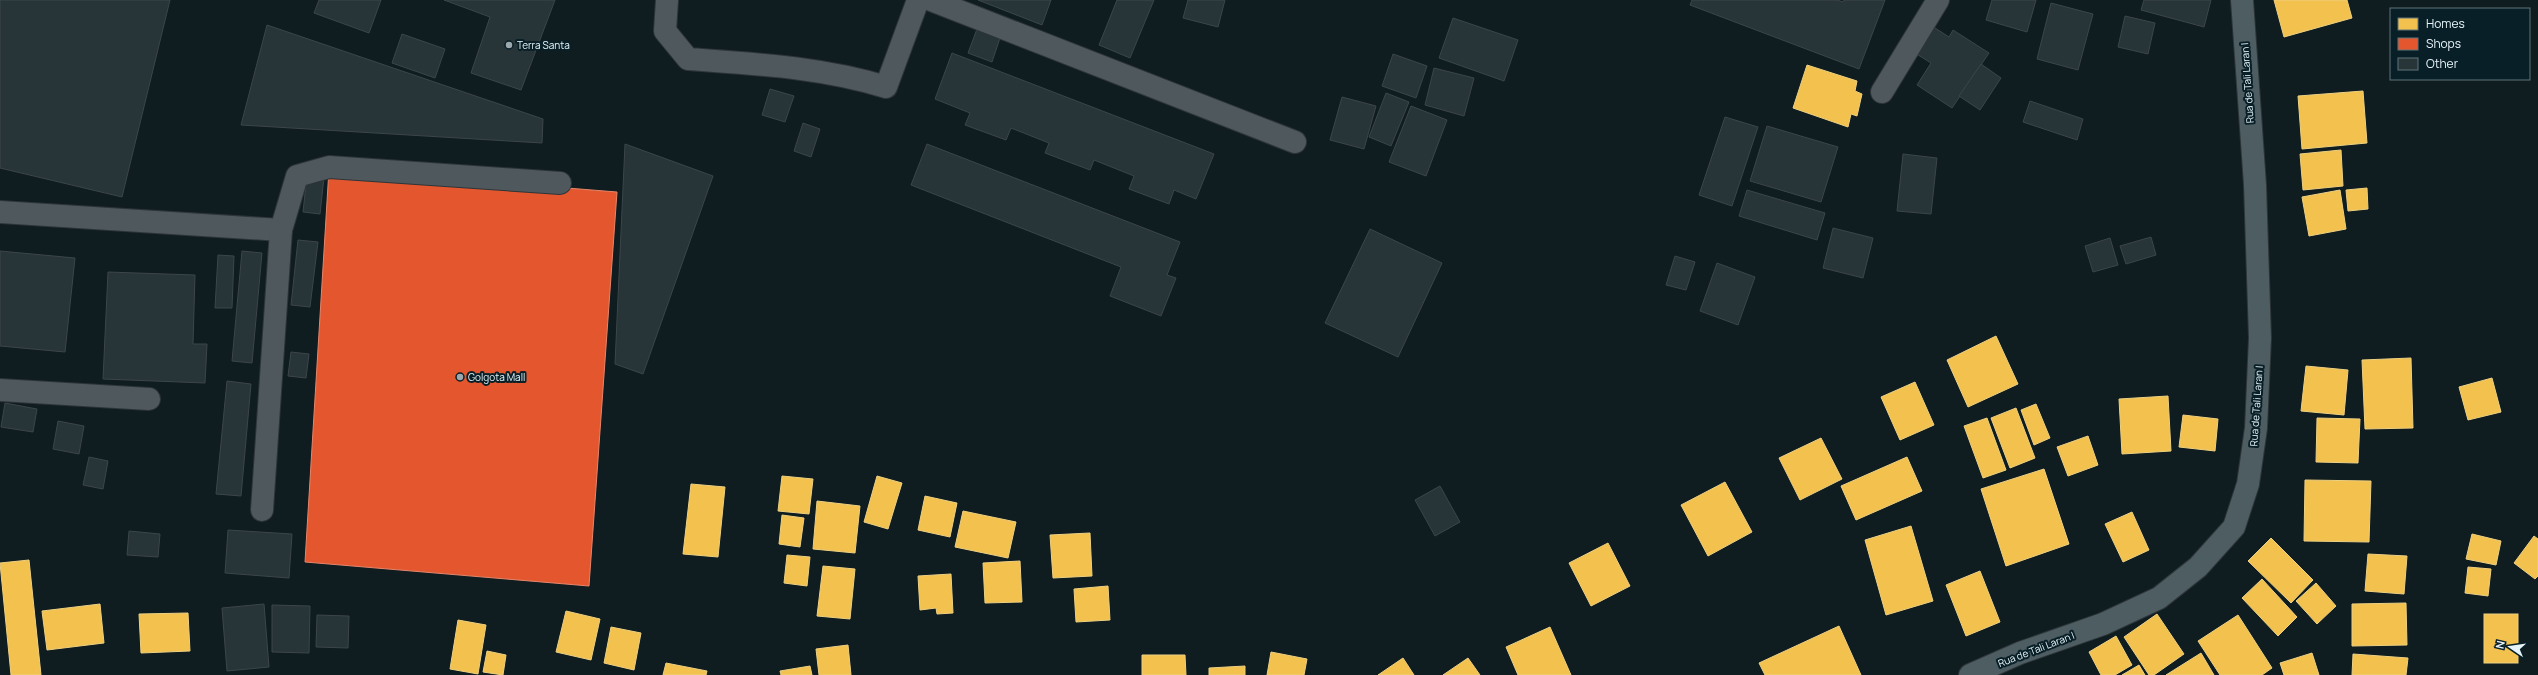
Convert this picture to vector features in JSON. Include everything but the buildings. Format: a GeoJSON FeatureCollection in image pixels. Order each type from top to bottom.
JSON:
{"type":"FeatureCollection","features":[{"type":"Feature","properties":{"kind":"main road","name":"Rua de Tali Laran I"},"geometry":{"type":"LineString","coordinates":[[1970,675],[2020,653],[2103,624],[2160,598],[2198,567],[2234,527],[2248,484],[2256,428],[2260,338],[2255,185],[2242,0]]}},
{"type":"Feature","properties":{"kind":"street"},"geometry":{"type":"LineString","coordinates":[[667,0],[665,31],[688,59],[795,68],[852,77],[886,87],[918,0]]}},
{"type":"Feature","properties":{"kind":"street"},"geometry":{"type":"LineString","coordinates":[[931,0],[1295,142]]}},
{"type":"Feature","properties":{"kind":"street"},"geometry":{"type":"LineString","coordinates":[[1882,92],[1938,0]]}},
{"type":"Feature","properties":{"kind":"street"},"geometry":{"type":"LineString","coordinates":[[262,510],[281,230],[297,176],[329,167],[560,184]]}},
{"type":"Feature","properties":{"kind":"street"},"geometry":{"type":"LineString","coordinates":[[0,212],[281,230]]}},
{"type":"Feature","properties":{"kind":"street"},"geometry":{"type":"LineString","coordinates":[[0,390],[149,400]]}},
{"type":"Feature","properties":{"kind":"place","name":"Terra Santa"},"geometry":{"type":"Point","coordinates":[509,45]}},
{"type":"Feature","properties":{"kind":"place","name":"Golgota Mall"},"geometry":{"type":"Point","coordinates":[460,377]}}]}
